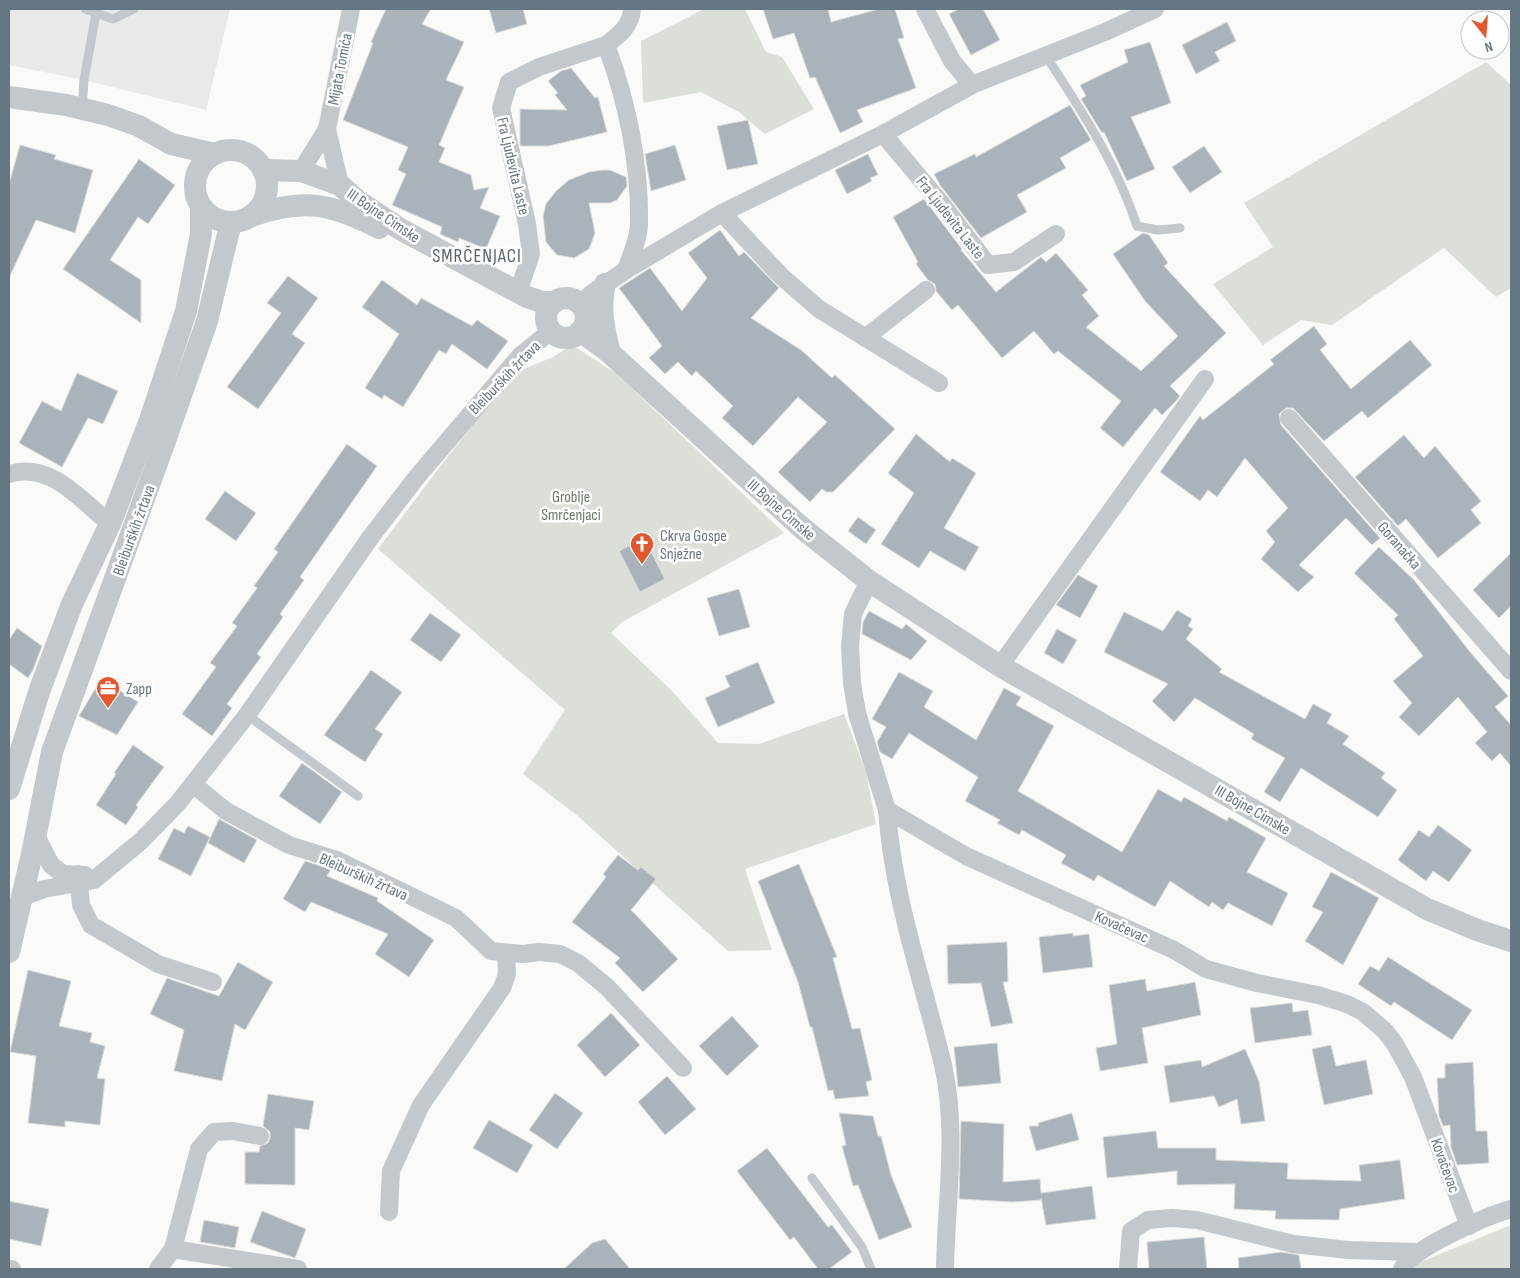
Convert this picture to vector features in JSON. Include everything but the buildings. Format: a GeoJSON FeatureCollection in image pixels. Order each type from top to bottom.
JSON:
{"type":"FeatureCollection","features":[{"type":"Feature","properties":{"kind":"street","name":"Mijata Tomića"},"geometry":{"type":"LineString","coordinates":[[301,171],[327,129],[351,9]]}},
{"type":"Feature","properties":{"kind":"street","name":"Fra Ljudevita Laste"},"geometry":{"type":"LineString","coordinates":[[518,293],[531,254],[527,224],[501,108],[509,82],[539,68],[606,45],[622,32],[631,18],[632,9]]}},
{"type":"Feature","properties":{"kind":"street"},"geometry":{"type":"LineString","coordinates":[[925,9],[952,62],[972,85]]}},
{"type":"Feature","properties":{"kind":"street"},"geometry":{"type":"LineString","coordinates":[[580,304],[626,270],[722,213],[883,134],[972,85],[1046,56],[1150,10]]}},
{"type":"Feature","properties":{"kind":"street"},"geometry":{"type":"LineString","coordinates":[[606,45],[627,117],[635,162],[639,223],[635,244],[626,270]]}},
{"type":"Feature","properties":{"kind":"street"},"geometry":{"type":"LineString","coordinates":[[9,97],[82,108],[139,126],[171,144],[215,154]]}},
{"type":"Feature","properties":{"kind":"street","name":"Mijata Tomića"},"geometry":{"type":"LineString","coordinates":[[327,129],[340,186]]}},
{"type":"Feature","properties":{"kind":"street","name":"Fra Ljudevita Laste"},"geometry":{"type":"LineString","coordinates":[[883,134],[941,203],[988,265],[1014,262],[1056,234]]}},
{"type":"Feature","properties":{"kind":"street"},"geometry":{"type":"LineString","coordinates":[[171,144],[197,176]]}},
{"type":"Feature","properties":{"kind":"street"},"geometry":{"type":"LineString","coordinates":[[227,151],[239,152],[250,156],[263,170],[267,190],[264,200],[241,219],[214,218],[201,207],[196,196],[197,176],[205,161],[215,154],[227,151]]}},
{"type":"Feature","properties":{"kind":"street","name":"III Bojne Cimske"},"geometry":{"type":"LineString","coordinates":[[263,170],[301,171],[340,186],[358,201],[400,229],[518,293],[542,302],[550,318]]}},
{"type":"Feature","properties":{"kind":"street","name":"III Bojne Cimske"},"geometry":{"type":"LineString","coordinates":[[241,219],[287,205],[312,204],[323,206],[363,220],[550,318]]}},
{"type":"Feature","properties":{"kind":"street","name":"Bleiburških žrtava"},"geometry":{"type":"LineString","coordinates":[[9,789],[40,689],[72,604],[110,524],[150,420],[186,311],[201,234],[201,207]]}},
{"type":"Feature","properties":{"kind":"street"},"geometry":{"type":"LineString","coordinates":[[722,213],[781,276],[819,309],[938,383]]}},
{"type":"Feature","properties":{"kind":"street","name":"Bleiburških žrtava"},"geometry":{"type":"LineString","coordinates":[[9,952],[36,836],[52,752],[166,438],[241,219]]}},
{"type":"Feature","properties":{"kind":"street"},"geometry":{"type":"LineString","coordinates":[[635,244],[638,250],[652,255]]}},
{"type":"Feature","properties":{"kind":"street"},"geometry":{"type":"LineString","coordinates":[[605,284],[602,299],[603,325],[610,353]]}},
{"type":"Feature","properties":{"kind":"street"},"geometry":{"type":"LineString","coordinates":[[864,338],[926,290]]}},
{"type":"Feature","properties":{"kind":"street"},"geometry":{"type":"LineString","coordinates":[[565,298],[580,304],[586,315],[584,327],[569,337],[556,335],[550,318],[565,298]]}},
{"type":"Feature","properties":{"kind":"street","name":"Bleiburških žrtava"},"geometry":{"type":"LineString","coordinates":[[22,897],[78,879],[94,880],[155,827],[194,785],[247,715],[370,538],[416,478],[550,318]]}},
{"type":"Feature","properties":{"kind":"street","name":"III Bojne Cimske"},"geometry":{"type":"LineString","coordinates":[[580,331],[610,353],[802,528],[869,581],[1000,666],[1427,909],[1478,930],[1511,940]]}},
{"type":"Feature","properties":{"kind":"street"},"geometry":{"type":"LineString","coordinates":[[1000,666],[1205,379]]}},
{"type":"Feature","properties":{"kind":"street","name":"Goranačka"},"geometry":{"type":"LineString","coordinates":[[1289,418],[1511,671]]}},
{"type":"Feature","properties":{"kind":"street"},"geometry":{"type":"LineString","coordinates":[[9,474],[30,470],[44,473],[55,479],[110,524]]}},
{"type":"Feature","properties":{"kind":"street"},"geometry":{"type":"LineString","coordinates":[[869,581],[854,614],[850,646],[852,683],[857,713],[887,810],[904,915],[943,1066],[949,1105],[950,1156],[945,1269]]}},
{"type":"Feature","properties":{"kind":"street","name":"Bleiburških žrtava"},"geometry":{"type":"LineString","coordinates":[[194,785],[226,811],[289,845],[337,860],[456,918],[491,951],[560,954],[578,963],[614,994],[683,1068]]}},
{"type":"Feature","properties":{"kind":"street","name":"Kovačevac"},"geometry":{"type":"LineString","coordinates":[[887,810],[966,856],[1174,950],[1206,968],[1257,983],[1318,994],[1363,1012],[1395,1044],[1413,1077],[1469,1226]]}},
{"type":"Feature","properties":{"kind":"street"},"geometry":{"type":"LineString","coordinates":[[36,836],[51,865],[63,874],[78,879],[81,905],[91,925],[158,964],[213,982]]}},
{"type":"Feature","properties":{"kind":"street"},"geometry":{"type":"LineString","coordinates":[[389,1212],[391,1171],[421,1105],[502,988],[507,974],[506,952]]}},
{"type":"Feature","properties":{"kind":"street"},"geometry":{"type":"LineString","coordinates":[[158,1269],[172,1249],[199,1149],[214,1132],[233,1131],[260,1136]]}},
{"type":"Feature","properties":{"kind":"street"},"geometry":{"type":"LineString","coordinates":[[1402,1269],[1404,1263],[1418,1252],[1469,1226],[1511,1209]]}},
{"type":"Feature","properties":{"kind":"street"},"geometry":{"type":"LineString","coordinates":[[1128,1269],[1131,1231],[1148,1220],[1196,1220],[1292,1244],[1348,1250],[1418,1252]]}},
{"type":"Feature","properties":{"kind":"street"},"geometry":{"type":"LineString","coordinates":[[172,1249],[298,1269]]}},
{"type":"Feature","properties":{"kind":"lane"},"geometry":{"type":"LineString","coordinates":[[85,9],[113,19],[134,9]]}},
{"type":"Feature","properties":{"kind":"lane"},"geometry":{"type":"LineString","coordinates":[[82,108],[84,80],[96,12]]}},
{"type":"Feature","properties":{"kind":"lane"},"geometry":{"type":"LineString","coordinates":[[1046,56],[1110,160],[1126,194],[1137,226],[1158,230],[1180,228]]}},
{"type":"Feature","properties":{"kind":"lane"},"geometry":{"type":"LineString","coordinates":[[247,715],[358,796]]}},
{"type":"Feature","properties":{"kind":"lane"},"geometry":{"type":"LineString","coordinates":[[812,1178],[862,1247],[871,1269]]}},
{"type":"Feature","properties":{"kind":"shaded area"},"geometry":{"type":"Polygon","coordinates":[[[9,9],[230,9],[206,110],[84,80],[9,65],[9,9]]]}},
{"type":"Feature","properties":{"kind":"green space"},"geometry":{"type":"Polygon","coordinates":[[[704,9],[745,9],[766,52],[782,57],[814,109],[765,134],[739,112],[701,92],[643,103],[641,41],[704,9]]]}},
{"type":"Feature","properties":{"kind":"green space"},"geometry":{"type":"Polygon","coordinates":[[[1486,62],[1511,85],[1511,288],[1496,297],[1444,248],[1332,325],[1301,320],[1263,345],[1213,284],[1273,247],[1244,203],[1486,62]]]}},
{"type":"Feature","properties":{"kind":"green space","name":"Groblje Smrčenjaci"},"geometry":{"type":"Polygon","coordinates":[[[572,345],[617,374],[784,533],[622,622],[611,633],[672,691],[718,743],[759,744],[844,714],[866,772],[876,824],[745,869],[772,950],[728,951],[579,817],[523,774],[565,710],[378,549],[514,373],[553,357],[572,345]]]}},
{"type":"Feature","properties":{"kind":"green space"},"geometry":{"type":"Polygon","coordinates":[[[1511,1225],[1511,1269],[1409,1269],[1408,1267],[1511,1225]]]}},
{"type":"Feature","properties":{"kind":"place","name":"Ckrva Gospe Snježne"},"geometry":{"type":"Point","coordinates":[642,565]}},
{"type":"Feature","properties":{"kind":"place","name":"Zapp"},"geometry":{"type":"Point","coordinates":[108,709]}},
{"type":"Feature","properties":{"kind":"district","name":"SMRČENJACI"},"geometry":{"type":"Point","coordinates":[477,255]}}]}
